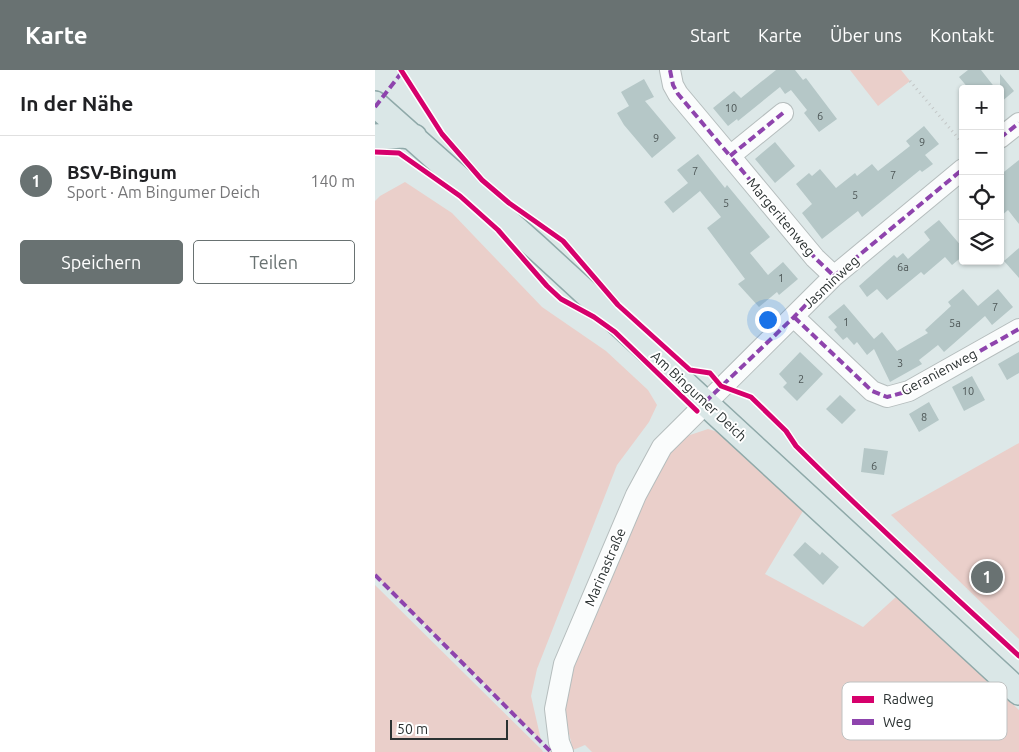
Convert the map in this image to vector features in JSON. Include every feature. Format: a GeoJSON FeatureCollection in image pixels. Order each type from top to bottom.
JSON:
{"type":"FeatureCollection","features":[{"type":"Feature","properties":{"kind":"main road","name":"Am Bingumer Deich"},"geometry":{"type":"LineString","coordinates":[[375,104],[705,402],[1019,692]]}},
{"type":"Feature","properties":{"kind":"main road"},"geometry":{"type":"LineString","coordinates":[[375,137],[401,136],[414,138]]}},
{"type":"Feature","properties":{"kind":"street","name":"Margeritenweg"},"geometry":{"type":"LineString","coordinates":[[671,70],[673,85],[678,94],[815,258],[834,276]]}},
{"type":"Feature","properties":{"kind":"street"},"geometry":{"type":"LineString","coordinates":[[730,156],[783,113]]}},
{"type":"Feature","properties":{"kind":"street"},"geometry":{"type":"LineString","coordinates":[[1004,135],[1019,123]]}},
{"type":"Feature","properties":{"kind":"street","name":"Jasminweg"},"geometry":{"type":"LineString","coordinates":[[705,402],[795,318],[834,276],[959,173]]}},
{"type":"Feature","properties":{"kind":"street","name":"Geranienweg"},"geometry":{"type":"LineString","coordinates":[[795,318],[872,391],[887,397],[909,392],[1019,329]]}},
{"type":"Feature","properties":{"kind":"street","name":"Marinastraße"},"geometry":{"type":"LineString","coordinates":[[563,752],[559,742],[555,709],[564,664],[636,495],[662,447],[705,402]]}},
{"type":"Feature","properties":{"kind":"path"},"geometry":{"type":"LineString","coordinates":[[910,81],[959,139]]}},
{"type":"Feature","properties":{"kind":"shaded area"},"geometry":{"type":"Polygon","coordinates":[[[850,70],[901,70],[910,81],[878,106],[850,70]]]}},
{"type":"Feature","properties":{"kind":"shaded area"},"geometry":{"type":"Polygon","coordinates":[[[405,182],[452,213],[542,307],[606,351],[648,390],[657,405],[649,422],[617,465],[537,669],[531,696],[541,740],[375,575],[375,201],[380,196],[405,182]]]}},
{"type":"Feature","properties":{"kind":"shaded area"},"geometry":{"type":"Polygon","coordinates":[[[708,429],[718,432],[731,441],[803,511],[765,574],[863,627],[897,596],[989,682],[842,682],[842,740],[1007,740],[1007,699],[1019,710],[1019,752],[592,752],[585,745],[573,750],[564,713],[572,671],[652,481],[669,452],[684,437],[708,429]]]}},
{"type":"Feature","properties":{"kind":"shaded area"},"geometry":{"type":"Polygon","coordinates":[[[1019,443],[1019,639],[891,515],[1019,443]]]}},
{"type":"Feature","properties":{"kind":"shaded area"},"geometry":{"type":"Polygon","coordinates":[[[375,585],[542,750],[543,752],[375,752],[375,585]]]}},
{"type":"Feature","properties":{"kind":"building"},"geometry":{"type":"Polygon","coordinates":[[[776,70],[795,70],[803,80],[806,78],[837,119],[819,132],[804,113],[807,110],[791,90],[785,94],[780,87],[738,121],[737,119],[728,126],[713,108],[734,91],[741,98],[776,70]]]}},
{"type":"Feature","properties":{"kind":"building"},"geometry":{"type":"Polygon","coordinates":[[[968,70],[981,70],[993,85],[966,85],[959,77],[968,70]]]}},
{"type":"Feature","properties":{"kind":"building"},"geometry":{"type":"Polygon","coordinates":[[[1000,74],[1014,91],[1004,100],[1004,85],[1000,85],[1000,74]]]}},
{"type":"Feature","properties":{"kind":"building"},"geometry":{"type":"Polygon","coordinates":[[[644,79],[654,97],[645,101],[676,138],[652,158],[624,125],[617,113],[629,106],[621,92],[644,79]]]}},
{"type":"Feature","properties":{"kind":"building"},"geometry":{"type":"Polygon","coordinates":[[[924,126],[939,144],[925,155],[933,164],[922,172],[920,170],[862,217],[858,211],[822,239],[802,213],[812,204],[796,184],[809,173],[812,176],[820,169],[836,188],[855,173],[857,176],[872,164],[878,171],[910,146],[906,141],[924,126]]]}},
{"type":"Feature","properties":{"kind":"building"},"geometry":{"type":"Polygon","coordinates":[[[775,142],[795,166],[775,183],[755,159],[775,142]]]}},
{"type":"Feature","properties":{"kind":"building"},"geometry":{"type":"Polygon","coordinates":[[[698,154],[725,188],[727,185],[770,237],[750,253],[768,275],[783,262],[798,279],[779,295],[777,292],[759,307],[738,284],[745,279],[707,228],[721,217],[700,191],[673,213],[664,202],[688,183],[677,170],[698,154]]]}},
{"type":"Feature","properties":{"kind":"building"},"geometry":{"type":"Polygon","coordinates":[[[1019,160],[1019,224],[1008,210],[1004,214],[1004,172],[1019,160]]]}},
{"type":"Feature","properties":{"kind":"building"},"geometry":{"type":"Polygon","coordinates":[[[939,220],[959,243],[959,259],[952,265],[945,257],[924,275],[921,272],[887,300],[877,289],[867,297],[859,286],[894,255],[897,258],[903,253],[908,259],[930,240],[924,232],[939,220]]]}},
{"type":"Feature","properties":{"kind":"building"},"geometry":{"type":"Polygon","coordinates":[[[1019,248],[1019,278],[1004,261],[1019,248]]]}},
{"type":"Feature","properties":{"kind":"building"},"geometry":{"type":"Polygon","coordinates":[[[963,289],[978,306],[998,289],[1013,307],[992,325],[985,316],[944,352],[938,345],[919,360],[922,364],[890,382],[874,349],[867,355],[857,342],[854,345],[847,337],[843,340],[834,330],[837,327],[828,317],[844,304],[874,339],[882,332],[897,351],[928,333],[925,330],[951,306],[948,302],[963,289]]]}},
{"type":"Feature","properties":{"kind":"building"},"geometry":{"type":"Polygon","coordinates":[[[800,352],[823,374],[797,401],[783,387],[787,383],[779,374],[800,352]]]}},
{"type":"Feature","properties":{"kind":"building"},"geometry":{"type":"Polygon","coordinates":[[[1019,352],[1019,373],[1007,380],[998,364],[1019,352]]]}},
{"type":"Feature","properties":{"kind":"building"},"geometry":{"type":"Polygon","coordinates":[[[972,376],[985,400],[964,411],[952,387],[972,376]]]}},
{"type":"Feature","properties":{"kind":"building"},"geometry":{"type":"Polygon","coordinates":[[[840,395],[856,410],[842,424],[826,409],[840,395]]]}},
{"type":"Feature","properties":{"kind":"building"},"geometry":{"type":"Polygon","coordinates":[[[929,402],[939,420],[919,432],[909,414],[929,402]]]}},
{"type":"Feature","properties":{"kind":"building"},"geometry":{"type":"Polygon","coordinates":[[[864,448],[888,451],[884,475],[861,472],[864,448]]]}},
{"type":"Feature","properties":{"kind":"building"},"geometry":{"type":"Polygon","coordinates":[[[805,542],[820,555],[822,552],[839,567],[823,585],[793,555],[805,542]]]}},
{"type":"Feature","properties":{"kind":"marked path"},"geometry":{"type":"LineString","coordinates":[[670,70],[673,85],[678,94],[730,156]]}},
{"type":"Feature","properties":{"kind":"marked path"},"geometry":{"type":"LineString","coordinates":[[375,107],[402,72]]}},
{"type":"Feature","properties":{"kind":"marked path"},"geometry":{"type":"LineString","coordinates":[[783,113],[730,156],[815,258],[834,276]]}},
{"type":"Feature","properties":{"kind":"marked path"},"geometry":{"type":"LineString","coordinates":[[1004,135],[1019,123]]}},
{"type":"Feature","properties":{"kind":"marked path"},"geometry":{"type":"LineString","coordinates":[[705,402],[834,276],[959,172]]}},
{"type":"Feature","properties":{"kind":"marked path"},"geometry":{"type":"LineString","coordinates":[[794,317],[872,391],[887,397],[909,391],[1019,329]]}},
{"type":"Feature","properties":{"kind":"marked path"},"geometry":{"type":"LineString","coordinates":[[375,575],[551,752]]}},
{"type":"Feature","properties":{"kind":"cycle path"},"geometry":{"type":"LineString","coordinates":[[401,70],[442,134],[482,180],[509,203],[563,241],[618,305],[690,370],[710,373],[721,386],[751,397],[786,431],[796,446],[906,552],[1019,656]]}},
{"type":"Feature","properties":{"kind":"cycle path"},"geometry":{"type":"LineString","coordinates":[[375,152],[399,153],[460,196],[498,230],[547,286],[561,299],[594,317],[615,332],[697,411]]}},
{"type":"Feature","properties":{"kind":"place","name":"BSV-Bingum"},"geometry":{"type":"Point","coordinates":[987,577]}}]}
